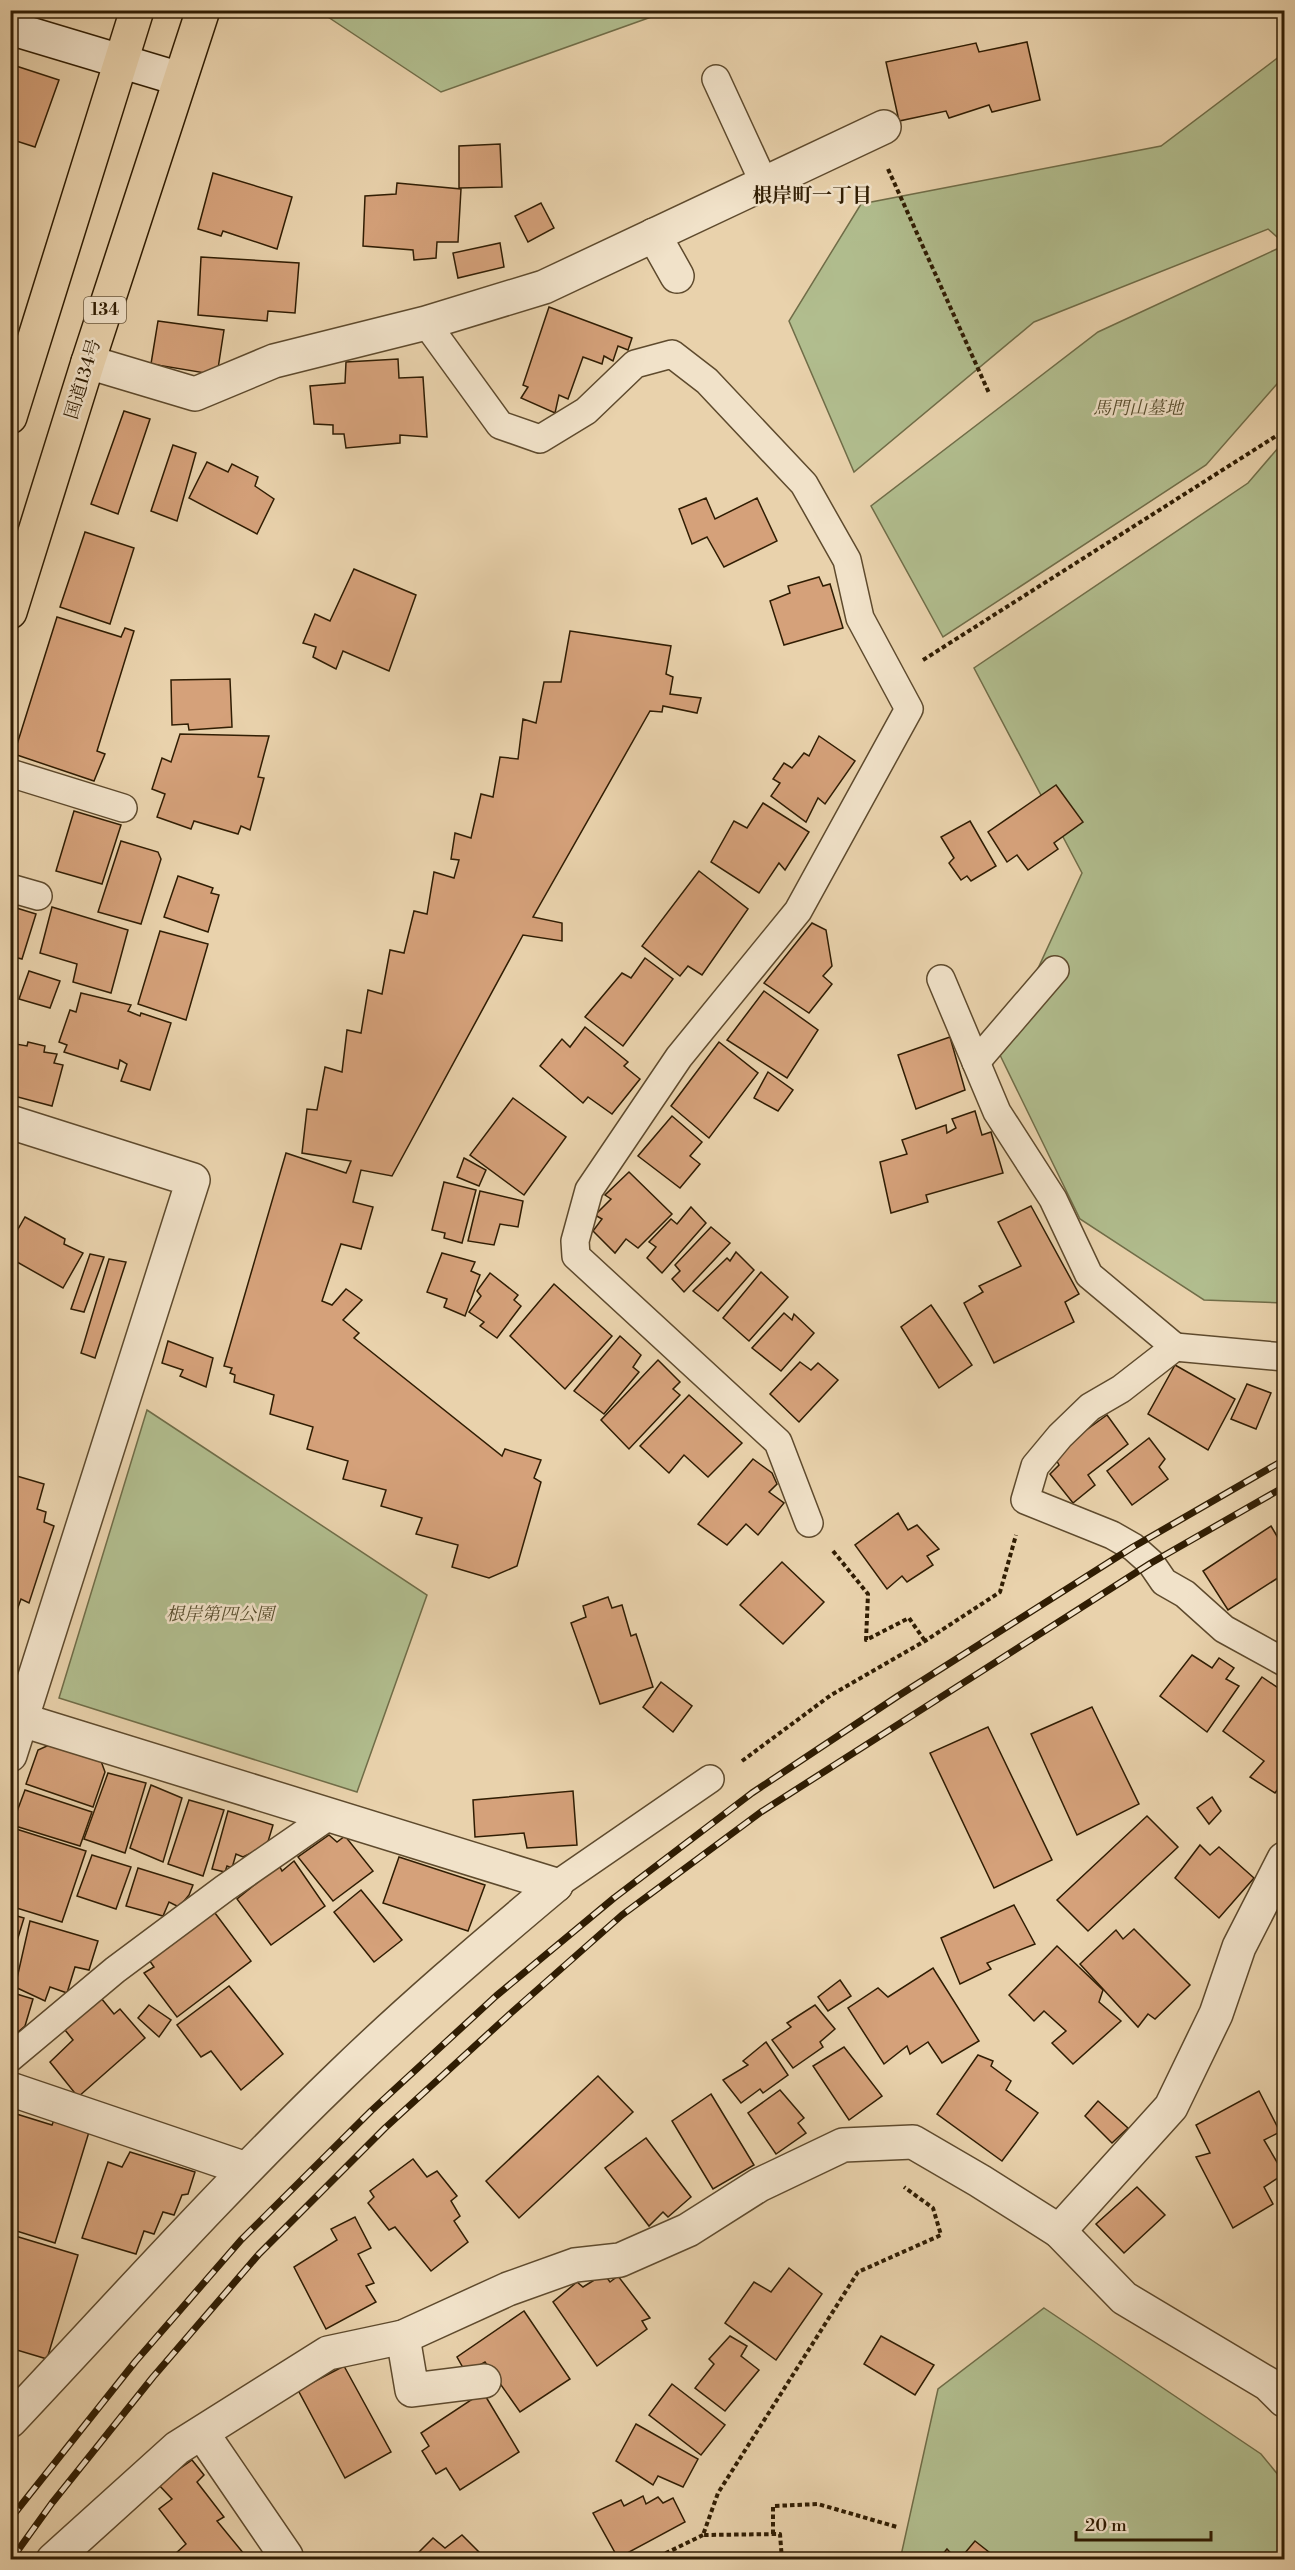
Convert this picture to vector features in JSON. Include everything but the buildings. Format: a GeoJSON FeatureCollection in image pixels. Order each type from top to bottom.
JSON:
{"type":"FeatureCollection","features":[{"type":"Feature","properties":{"kind":"highway"},"geometry":{"type":"LineString","coordinates":[[10,417],[137,10]]}},
{"type":"Feature","properties":{"kind":"highway","name":"国道134号"},"geometry":{"type":"LineString","coordinates":[[10,612],[88,362],[203,10]]}},
{"type":"Feature","properties":{"kind":"street"},"geometry":{"type":"LineString","coordinates":[[10,28],[180,79]]}},
{"type":"Feature","properties":{"kind":"street"},"geometry":{"type":"LineString","coordinates":[[88,362],[195,394],[274,361],[426,323],[544,287],[878,130]]}},
{"type":"Feature","properties":{"kind":"street"},"geometry":{"type":"LineString","coordinates":[[654,235],[677,276]]}},
{"type":"Feature","properties":{"kind":"street"},"geometry":{"type":"LineString","coordinates":[[10,1122],[193,1180],[10,1755]]}},
{"type":"Feature","properties":{"kind":"street"},"geometry":{"type":"LineString","coordinates":[[22,1720],[556,1885]]}},
{"type":"Feature","properties":{"kind":"street"},"geometry":{"type":"LineString","coordinates":[[1059,2231],[1171,2107],[1216,2014],[1239,1947],[1284,1859]]}},
{"type":"Feature","properties":{"kind":"street"},"geometry":{"type":"LineString","coordinates":[[10,2421],[246,2169],[340,2075],[453,1973],[556,1885]]}},
{"type":"Feature","properties":{"kind":"street"},"geometry":{"type":"LineString","coordinates":[[10,2089],[246,2169]]}},
{"type":"Feature","properties":{"kind":"street"},"geometry":{"type":"LineString","coordinates":[[53,2559],[177,2448],[328,2353],[403,2337],[508,2289],[575,2265],[620,2260],[688,2230],[759,2185],[843,2145],[913,2142],[1059,2231],[1124,2298],[1268,2384],[1284,2400]]}},
{"type":"Feature","properties":{"kind":"street"},"geometry":{"type":"LineString","coordinates":[[403,2337],[412,2390],[484,2381]]}},
{"type":"Feature","properties":{"kind":"street"},"geometry":{"type":"LineString","coordinates":[[202,2433],[286,2556]]}},
{"type":"Feature","properties":{"kind":"lane"},"geometry":{"type":"LineString","coordinates":[[716,79],[764,183]]}},
{"type":"Feature","properties":{"kind":"lane"},"geometry":{"type":"LineString","coordinates":[[426,323],[500,425],[540,439],[586,411],[635,364],[672,354],[707,381],[804,484],[847,560],[860,618],[909,709],[798,911],[679,1057],[589,1190],[575,1241],[576,1256],[778,1442],[809,1523]]}},
{"type":"Feature","properties":{"kind":"lane"},"geometry":{"type":"LineString","coordinates":[[10,773],[123,808]]}},
{"type":"Feature","properties":{"kind":"lane"},"geometry":{"type":"LineString","coordinates":[[10,888],[38,896]]}},
{"type":"Feature","properties":{"kind":"lane"},"geometry":{"type":"LineString","coordinates":[[976,1062],[1055,970]]}},
{"type":"Feature","properties":{"kind":"lane"},"geometry":{"type":"LineString","coordinates":[[941,979],[997,1112],[1053,1199],[1089,1275],[1175,1347],[1284,1357]]}},
{"type":"Feature","properties":{"kind":"lane"},"geometry":{"type":"LineString","coordinates":[[1175,1347],[1121,1389],[1090,1407],[1060,1436],[1035,1466],[1025,1500],[1112,1534],[1133,1547],[1151,1563],[1164,1582],[1185,1594],[1224,1629],[1284,1662]]}},
{"type":"Feature","properties":{"kind":"lane"},"geometry":{"type":"LineString","coordinates":[[556,1885],[710,1779]]}},
{"type":"Feature","properties":{"kind":"lane"},"geometry":{"type":"LineString","coordinates":[[10,2058],[116,1970],[225,1888],[329,1816]]}},
{"type":"Feature","properties":{"kind":"path"},"geometry":{"type":"LineString","coordinates":[[878,130],[989,393]]}},
{"type":"Feature","properties":{"kind":"path"},"geometry":{"type":"LineString","coordinates":[[893,679],[1284,430]]}},
{"type":"Feature","properties":{"kind":"path"},"geometry":{"type":"LineString","coordinates":[[710,1779],[743,1761],[831,1695],[925,1641],[1000,1592],[1025,1500]]}},
{"type":"Feature","properties":{"kind":"path"},"geometry":{"type":"LineString","coordinates":[[809,1523],[868,1594],[864,1633],[866,1640],[909,1618],[925,1641]]}},
{"type":"Feature","properties":{"kind":"path"},"geometry":{"type":"LineString","coordinates":[[703,2535],[718,2493],[858,2272],[941,2235],[933,2208],[898,2182]]}},
{"type":"Feature","properties":{"kind":"path"},"geometry":{"type":"LineString","coordinates":[[773,2534],[773,2506],[818,2504],[897,2527]]}},
{"type":"Feature","properties":{"kind":"path"},"geometry":{"type":"LineString","coordinates":[[652,2559],[703,2535],[773,2534],[780,2534],[782,2559]]}},
{"type":"Feature","properties":{"kind":"green space"},"geometry":{"type":"Polygon","coordinates":[[[344,11],[668,11],[441,92],[328,17],[344,11]]]}},
{"type":"Feature","properties":{"kind":"green space"},"geometry":{"type":"Polygon","coordinates":[[[1284,53],[1284,243],[1268,229],[1034,322],[854,472],[789,321],[861,204],[1161,146],[1284,53]]]}},
{"type":"Feature","properties":{"kind":"green space","name":"馬門山墓地"},"geometry":{"type":"Polygon","coordinates":[[[1279,248],[1284,256],[1284,376],[1206,465],[943,637],[871,506],[1098,332],[1279,248]]]}},
{"type":"Feature","properties":{"kind":"green space"},"geometry":{"type":"Polygon","coordinates":[[[1284,441],[1284,1303],[1204,1300],[1080,1219],[999,1053],[1082,873],[974,668],[1248,483],[1284,441]]]}},
{"type":"Feature","properties":{"kind":"green space","name":"根岸第四公園"},"geometry":{"type":"Polygon","coordinates":[[[147,1410],[427,1595],[357,1792],[59,1698],[147,1410]]]}},
{"type":"Feature","properties":{"kind":"green space"},"geometry":{"type":"Polygon","coordinates":[[[1044,2308],[1261,2454],[1284,2482],[1284,2559],[900,2560],[938,2389],[1044,2308]]]}},
{"type":"Feature","properties":{"kind":"railway"},"geometry":{"type":"LineString","coordinates":[[10,2519],[135,2362],[241,2240],[371,2111],[496,1996],[614,1898],[752,1793],[898,1696],[1133,1547],[1284,1460]]}},
{"type":"Feature","properties":{"kind":"railway"},"geometry":{"type":"LineString","coordinates":[[11,2560],[52,2503],[153,2377],[259,2254],[385,2128],[622,1915],[761,1812],[1151,1563],[1284,1487]]}},
{"type":"Feature","properties":{"kind":"district","name":"根岸町一丁目"},"geometry":{"type":"Point","coordinates":[812,196]}}]}
